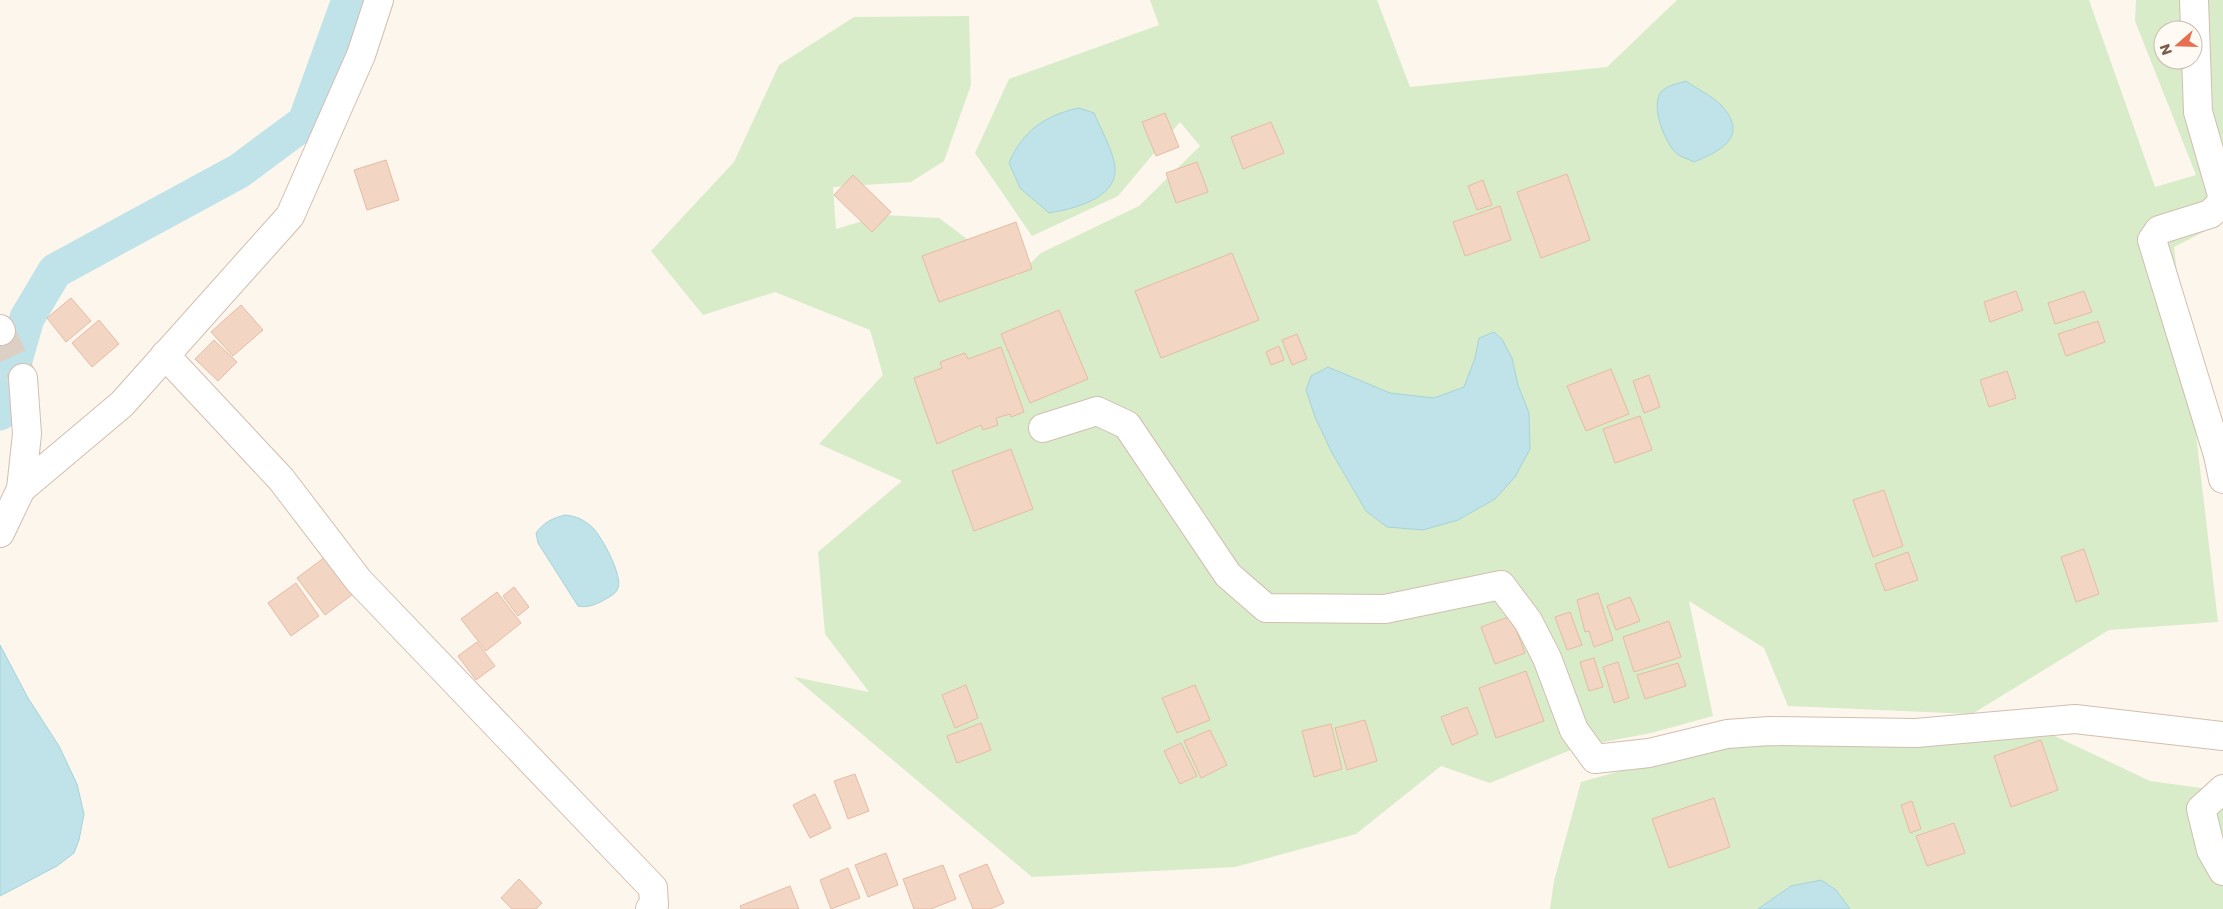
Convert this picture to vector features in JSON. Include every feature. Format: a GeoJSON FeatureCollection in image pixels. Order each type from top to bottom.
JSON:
{"type":"FeatureCollection","features":[{"type":"Feature","properties":{"kind":"street"},"geometry":{"type":"LineString","coordinates":[[21,488],[122,404],[290,216],[361,55],[379,0]]}},
{"type":"Feature","properties":{"kind":"street"},"geometry":{"type":"LineString","coordinates":[[2194,0],[2198,112],[2222,195],[2220,205],[2210,214],[2159,230],[2152,240],[2218,455],[2223,479]]}},
{"type":"Feature","properties":{"kind":"street"},"geometry":{"type":"LineString","coordinates":[[165,355],[281,479],[359,581],[653,888],[654,905],[650,909]]}},
{"type":"Feature","properties":{"kind":"street"},"geometry":{"type":"LineString","coordinates":[[0,533],[21,488],[27,434],[23,378]]}},
{"type":"Feature","properties":{"kind":"street"},"geometry":{"type":"LineString","coordinates":[[1043,428],[1097,411],[1127,425],[1228,575],[1266,608],[1385,609],[1501,585],[1528,621],[1547,658],[1574,730],[1595,759],[1649,753],[1727,734],[1769,731],[1916,733],[2075,719],[2223,736]]}},
{"type":"Feature","properties":{"kind":"street"},"geometry":{"type":"LineString","coordinates":[[2223,790],[2201,809],[2211,850],[2223,871]]}},
{"type":"Feature","properties":{"kind":"green space"},"geometry":{"type":"Polygon","coordinates":[[[1150,0],[1377,0],[1410,87],[1607,67],[1677,0],[2089,0],[2155,187],[2196,175],[2154,70],[2203,70],[2203,20],[2153,20],[2153,66],[2135,21],[2136,0],[2223,0],[2223,222],[2174,247],[2218,622],[2109,630],[1972,714],[1788,706],[1764,648],[1689,601],[1713,716],[1651,733],[1578,747],[1490,783],[1441,766],[1356,834],[1235,867],[1032,877],[794,677],[869,692],[825,634],[818,552],[902,481],[819,444],[883,375],[870,330],[775,292],[703,315],[651,251],[734,162],[779,65],[854,17],[969,16],[971,85],[944,161],[911,182],[833,187],[836,229],[883,215],[939,218],[1017,276],[1041,253],[1139,206],[1200,146],[1180,122],[1118,196],[1032,236],[975,153],[1009,79],[1159,25],[1150,0]]]}},
{"type":"Feature","properties":{"kind":"green space"},"geometry":{"type":"Polygon","coordinates":[[[2038,728],[2150,781],[2223,791],[2223,909],[1550,909],[1554,881],[1581,782],[1731,740],[2038,728]]]}},
{"type":"Feature","properties":{"kind":"water"},"geometry":{"type":"Polygon","coordinates":[[[1686,81],[1721,105],[1733,125],[1729,141],[1714,153],[1694,162],[1678,154],[1667,141],[1660,124],[1657,106],[1658,98],[1663,90],[1669,86],[1686,81]]]}},
{"type":"Feature","properties":{"kind":"water"},"geometry":{"type":"Polygon","coordinates":[[[1079,108],[1094,113],[1114,161],[1114,178],[1102,195],[1081,205],[1049,213],[1020,188],[1009,163],[1021,142],[1036,126],[1056,115],[1079,108]]]}},
{"type":"Feature","properties":{"kind":"water"},"geometry":{"type":"Polygon","coordinates":[[[1494,332],[1502,339],[1512,358],[1518,385],[1529,413],[1530,449],[1515,477],[1495,499],[1458,520],[1423,530],[1387,527],[1366,511],[1332,453],[1315,417],[1306,390],[1311,376],[1328,367],[1390,393],[1434,398],[1464,387],[1475,358],[1479,338],[1494,332]]]}},
{"type":"Feature","properties":{"kind":"water"},"geometry":{"type":"Polygon","coordinates":[[[565,515],[580,519],[593,528],[615,566],[619,582],[616,592],[591,606],[578,606],[538,543],[536,533],[539,529],[549,521],[565,515]]]}},
{"type":"Feature","properties":{"kind":"water"},"geometry":{"type":"Polygon","coordinates":[[[0,645],[28,698],[59,746],[77,784],[84,814],[79,840],[74,853],[57,866],[0,896],[0,645]]]}},
{"type":"Feature","properties":{"kind":"water"},"geometry":{"type":"Polygon","coordinates":[[[1821,880],[1836,890],[1850,909],[1758,909],[1791,886],[1821,880]]]}},
{"type":"Feature","properties":{"kind":"building"},"geometry":{"type":"Polygon","coordinates":[[[1165,113],[1179,147],[1156,156],[1142,122],[1165,113]]]}},
{"type":"Feature","properties":{"kind":"building"},"geometry":{"type":"Polygon","coordinates":[[[1271,122],[1284,153],[1243,169],[1231,137],[1271,122]]]}},
{"type":"Feature","properties":{"kind":"building"},"geometry":{"type":"Polygon","coordinates":[[[386,160],[399,200],[367,210],[354,170],[386,160]]]}},
{"type":"Feature","properties":{"kind":"building"},"geometry":{"type":"Polygon","coordinates":[[[1197,162],[1208,192],[1176,203],[1166,173],[1197,162]]]}},
{"type":"Feature","properties":{"kind":"building"},"geometry":{"type":"Polygon","coordinates":[[[1567,174],[1590,240],[1541,258],[1517,192],[1567,174]]]}},
{"type":"Feature","properties":{"kind":"building"},"geometry":{"type":"Polygon","coordinates":[[[853,175],[891,212],[872,232],[834,195],[853,175]]]}},
{"type":"Feature","properties":{"kind":"building"},"geometry":{"type":"Polygon","coordinates":[[[1483,180],[1492,205],[1477,210],[1468,186],[1483,180]]]}},
{"type":"Feature","properties":{"kind":"building"},"geometry":{"type":"Polygon","coordinates":[[[1500,206],[1511,240],[1465,256],[1453,222],[1500,206]]]}},
{"type":"Feature","properties":{"kind":"building"},"geometry":{"type":"Polygon","coordinates":[[[1016,222],[1032,269],[939,302],[922,256],[1016,222]]]}},
{"type":"Feature","properties":{"kind":"building"},"geometry":{"type":"Polygon","coordinates":[[[1232,253],[1259,320],[1161,358],[1135,291],[1232,253]]]}},
{"type":"Feature","properties":{"kind":"building"},"geometry":{"type":"Polygon","coordinates":[[[2016,291],[2023,310],[1990,322],[1984,302],[2016,291]]]}},
{"type":"Feature","properties":{"kind":"building"},"geometry":{"type":"Polygon","coordinates":[[[2084,291],[2092,312],[2055,324],[2048,303],[2084,291]]]}},
{"type":"Feature","properties":{"kind":"building"},"geometry":{"type":"Polygon","coordinates":[[[71,298],[91,321],[66,342],[47,318],[71,298]]]}},
{"type":"Feature","properties":{"kind":"building"},"geometry":{"type":"Polygon","coordinates":[[[241,305],[263,330],[233,356],[211,332],[241,305]]]}},
{"type":"Feature","properties":{"kind":"building"},"geometry":{"type":"Polygon","coordinates":[[[1059,310],[1088,379],[1030,403],[1001,334],[1059,310]]]}},
{"type":"Feature","properties":{"kind":"building"},"geometry":{"type":"Polygon","coordinates":[[[99,320],[119,344],[92,367],[72,343],[99,320]]]}},
{"type":"Feature","properties":{"kind":"building"},"geometry":{"type":"Polygon","coordinates":[[[2098,321],[2105,342],[2066,356],[2058,334],[2098,321]]]}},
{"type":"Feature","properties":{"kind":"building"},"geometry":{"type":"Polygon","coordinates":[[[1297,334],[1307,359],[1292,365],[1282,340],[1297,334]]]}},
{"type":"Feature","properties":{"kind":"building"},"geometry":{"type":"Polygon","coordinates":[[[214,340],[237,362],[218,381],[195,359],[214,340]]]}},
{"type":"Feature","properties":{"kind":"building"},"geometry":{"type":"Polygon","coordinates":[[[1279,346],[1284,360],[1271,365],[1266,352],[1279,346]]]}},
{"type":"Feature","properties":{"kind":"building"},"geometry":{"type":"Polygon","coordinates":[[[1001,347],[1024,412],[1011,417],[1010,414],[996,418],[998,425],[983,430],[981,425],[937,444],[914,378],[942,368],[940,362],[965,353],[968,359],[1001,347]]]}},
{"type":"Feature","properties":{"kind":"building"},"geometry":{"type":"Polygon","coordinates":[[[1611,369],[1629,414],[1586,431],[1567,386],[1611,369]]]}},
{"type":"Feature","properties":{"kind":"building"},"geometry":{"type":"Polygon","coordinates":[[[2007,371],[2016,398],[1989,407],[1980,380],[2007,371]]]}},
{"type":"Feature","properties":{"kind":"building"},"geometry":{"type":"Polygon","coordinates":[[[1649,375],[1660,407],[1644,413],[1633,381],[1649,375]]]}},
{"type":"Feature","properties":{"kind":"building"},"geometry":{"type":"Polygon","coordinates":[[[1640,416],[1652,450],[1615,463],[1603,429],[1640,416]]]}},
{"type":"Feature","properties":{"kind":"building"},"geometry":{"type":"Polygon","coordinates":[[[1011,449],[1033,509],[974,531],[952,471],[1011,449]]]}},
{"type":"Feature","properties":{"kind":"building"},"geometry":{"type":"Polygon","coordinates":[[[1884,490],[1903,546],[1873,557],[1853,500],[1884,490]]]}},
{"type":"Feature","properties":{"kind":"building"},"geometry":{"type":"Polygon","coordinates":[[[2084,549],[2099,594],[2076,602],[2061,557],[2084,549]]]}},
{"type":"Feature","properties":{"kind":"building"},"geometry":{"type":"Polygon","coordinates":[[[1908,552],[1918,580],[1885,591],[1875,564],[1908,552]]]}},
{"type":"Feature","properties":{"kind":"building"},"geometry":{"type":"Polygon","coordinates":[[[329,554],[357,591],[325,615],[297,578],[329,554]]]}},
{"type":"Feature","properties":{"kind":"building"},"geometry":{"type":"Polygon","coordinates":[[[296,583],[319,616],[291,636],[268,603],[296,583]]]}},
{"type":"Feature","properties":{"kind":"building"},"geometry":{"type":"Polygon","coordinates":[[[514,587],[529,607],[518,616],[503,596],[514,587]]]}},
{"type":"Feature","properties":{"kind":"building"},"geometry":{"type":"Polygon","coordinates":[[[497,592],[521,623],[486,651],[461,619],[497,592]]]}},
{"type":"Feature","properties":{"kind":"building"},"geometry":{"type":"Polygon","coordinates":[[[1598,593],[1613,640],[1594,647],[1589,631],[1585,632],[1577,600],[1598,593]]]}},
{"type":"Feature","properties":{"kind":"building"},"geometry":{"type":"Polygon","coordinates":[[[1630,597],[1640,621],[1616,630],[1607,606],[1630,597]]]}},
{"type":"Feature","properties":{"kind":"building"},"geometry":{"type":"Polygon","coordinates":[[[1570,612],[1582,645],[1567,650],[1555,617],[1570,612]]]}},
{"type":"Feature","properties":{"kind":"building"},"geometry":{"type":"Polygon","coordinates":[[[1511,616],[1525,653],[1495,664],[1481,627],[1511,616]]]}},
{"type":"Feature","properties":{"kind":"building"},"geometry":{"type":"Polygon","coordinates":[[[1669,621],[1681,657],[1634,672],[1623,637],[1669,621]]]}},
{"type":"Feature","properties":{"kind":"building"},"geometry":{"type":"Polygon","coordinates":[[[477,642],[495,666],[476,680],[458,656],[477,642]]]}},
{"type":"Feature","properties":{"kind":"building"},"geometry":{"type":"Polygon","coordinates":[[[1594,658],[1603,687],[1589,691],[1580,662],[1594,658]]]}},
{"type":"Feature","properties":{"kind":"building"},"geometry":{"type":"Polygon","coordinates":[[[1618,662],[1629,698],[1614,703],[1603,667],[1618,662]]]}},
{"type":"Feature","properties":{"kind":"building"},"geometry":{"type":"Polygon","coordinates":[[[1678,663],[1686,686],[1645,699],[1637,675],[1678,663]]]}},
{"type":"Feature","properties":{"kind":"building"},"geometry":{"type":"Polygon","coordinates":[[[1526,671],[1544,721],[1496,738],[1479,688],[1526,671]]]}},
{"type":"Feature","properties":{"kind":"building"},"geometry":{"type":"Polygon","coordinates":[[[966,685],[978,718],[955,728],[942,695],[966,685]]]}},
{"type":"Feature","properties":{"kind":"building"},"geometry":{"type":"Polygon","coordinates":[[[1195,685],[1210,720],[1177,733],[1162,698],[1195,685]]]}},
{"type":"Feature","properties":{"kind":"building"},"geometry":{"type":"Polygon","coordinates":[[[1467,707],[1478,734],[1452,745],[1441,717],[1467,707]]]}},
{"type":"Feature","properties":{"kind":"building"},"geometry":{"type":"Polygon","coordinates":[[[1365,720],[1377,761],[1347,770],[1335,728],[1365,720]]]}},
{"type":"Feature","properties":{"kind":"building"},"geometry":{"type":"Polygon","coordinates":[[[981,723],[991,750],[957,763],[947,736],[981,723]]]}},
{"type":"Feature","properties":{"kind":"building"},"geometry":{"type":"Polygon","coordinates":[[[1331,724],[1342,769],[1314,777],[1302,731],[1331,724]]]}},
{"type":"Feature","properties":{"kind":"building"},"geometry":{"type":"Polygon","coordinates":[[[1210,730],[1227,765],[1201,778],[1184,741],[1210,730]]]}},
{"type":"Feature","properties":{"kind":"building"},"geometry":{"type":"Polygon","coordinates":[[[2041,740],[2058,790],[2011,807],[1994,756],[2041,740]]]}},
{"type":"Feature","properties":{"kind":"building"},"geometry":{"type":"Polygon","coordinates":[[[1181,743],[1197,776],[1180,784],[1164,751],[1181,743]]]}},
{"type":"Feature","properties":{"kind":"building"},"geometry":{"type":"Polygon","coordinates":[[[855,774],[869,811],[848,819],[834,781],[855,774]]]}},
{"type":"Feature","properties":{"kind":"building"},"geometry":{"type":"Polygon","coordinates":[[[815,794],[831,828],[810,838],[793,805],[815,794]]]}},
{"type":"Feature","properties":{"kind":"building"},"geometry":{"type":"Polygon","coordinates":[[[1714,798],[1730,847],[1669,868],[1652,819],[1714,798]]]}},
{"type":"Feature","properties":{"kind":"building"},"geometry":{"type":"Polygon","coordinates":[[[1912,801],[1921,829],[1910,833],[1901,805],[1912,801]]]}},
{"type":"Feature","properties":{"kind":"building"},"geometry":{"type":"Polygon","coordinates":[[[1954,823],[1965,853],[1927,866],[1916,836],[1954,823]]]}},
{"type":"Feature","properties":{"kind":"building"},"geometry":{"type":"Polygon","coordinates":[[[886,853],[898,885],[868,897],[855,865],[886,853]]]}},
{"type":"Feature","properties":{"kind":"building"},"geometry":{"type":"Polygon","coordinates":[[[987,864],[1004,903],[990,909],[973,909],[959,875],[987,864]]]}},
{"type":"Feature","properties":{"kind":"building"},"geometry":{"type":"Polygon","coordinates":[[[943,865],[956,899],[931,909],[914,909],[903,879],[943,865]]]}},
{"type":"Feature","properties":{"kind":"building"},"geometry":{"type":"Polygon","coordinates":[[[848,868],[860,898],[831,909],[820,880],[848,868]]]}},
{"type":"Feature","properties":{"kind":"building"},"geometry":{"type":"Polygon","coordinates":[[[519,879],[542,903],[536,909],[512,909],[501,898],[519,879]]]}},
{"type":"Feature","properties":{"kind":"building"},"geometry":{"type":"Polygon","coordinates":[[[790,886],[799,909],[741,909],[740,906],[790,886]]]}},
{"type":"Feature","properties":{"kind":"waterway"},"geometry":{"type":"LineString","coordinates":[[0,413],[27,318],[55,271],[239,171],[305,122],[349,0]]}},
{"type":"Feature","properties":{"kind":"tunnel"},"geometry":{"type":"LineString","coordinates":[[1,331],[23,378]]}}]}
